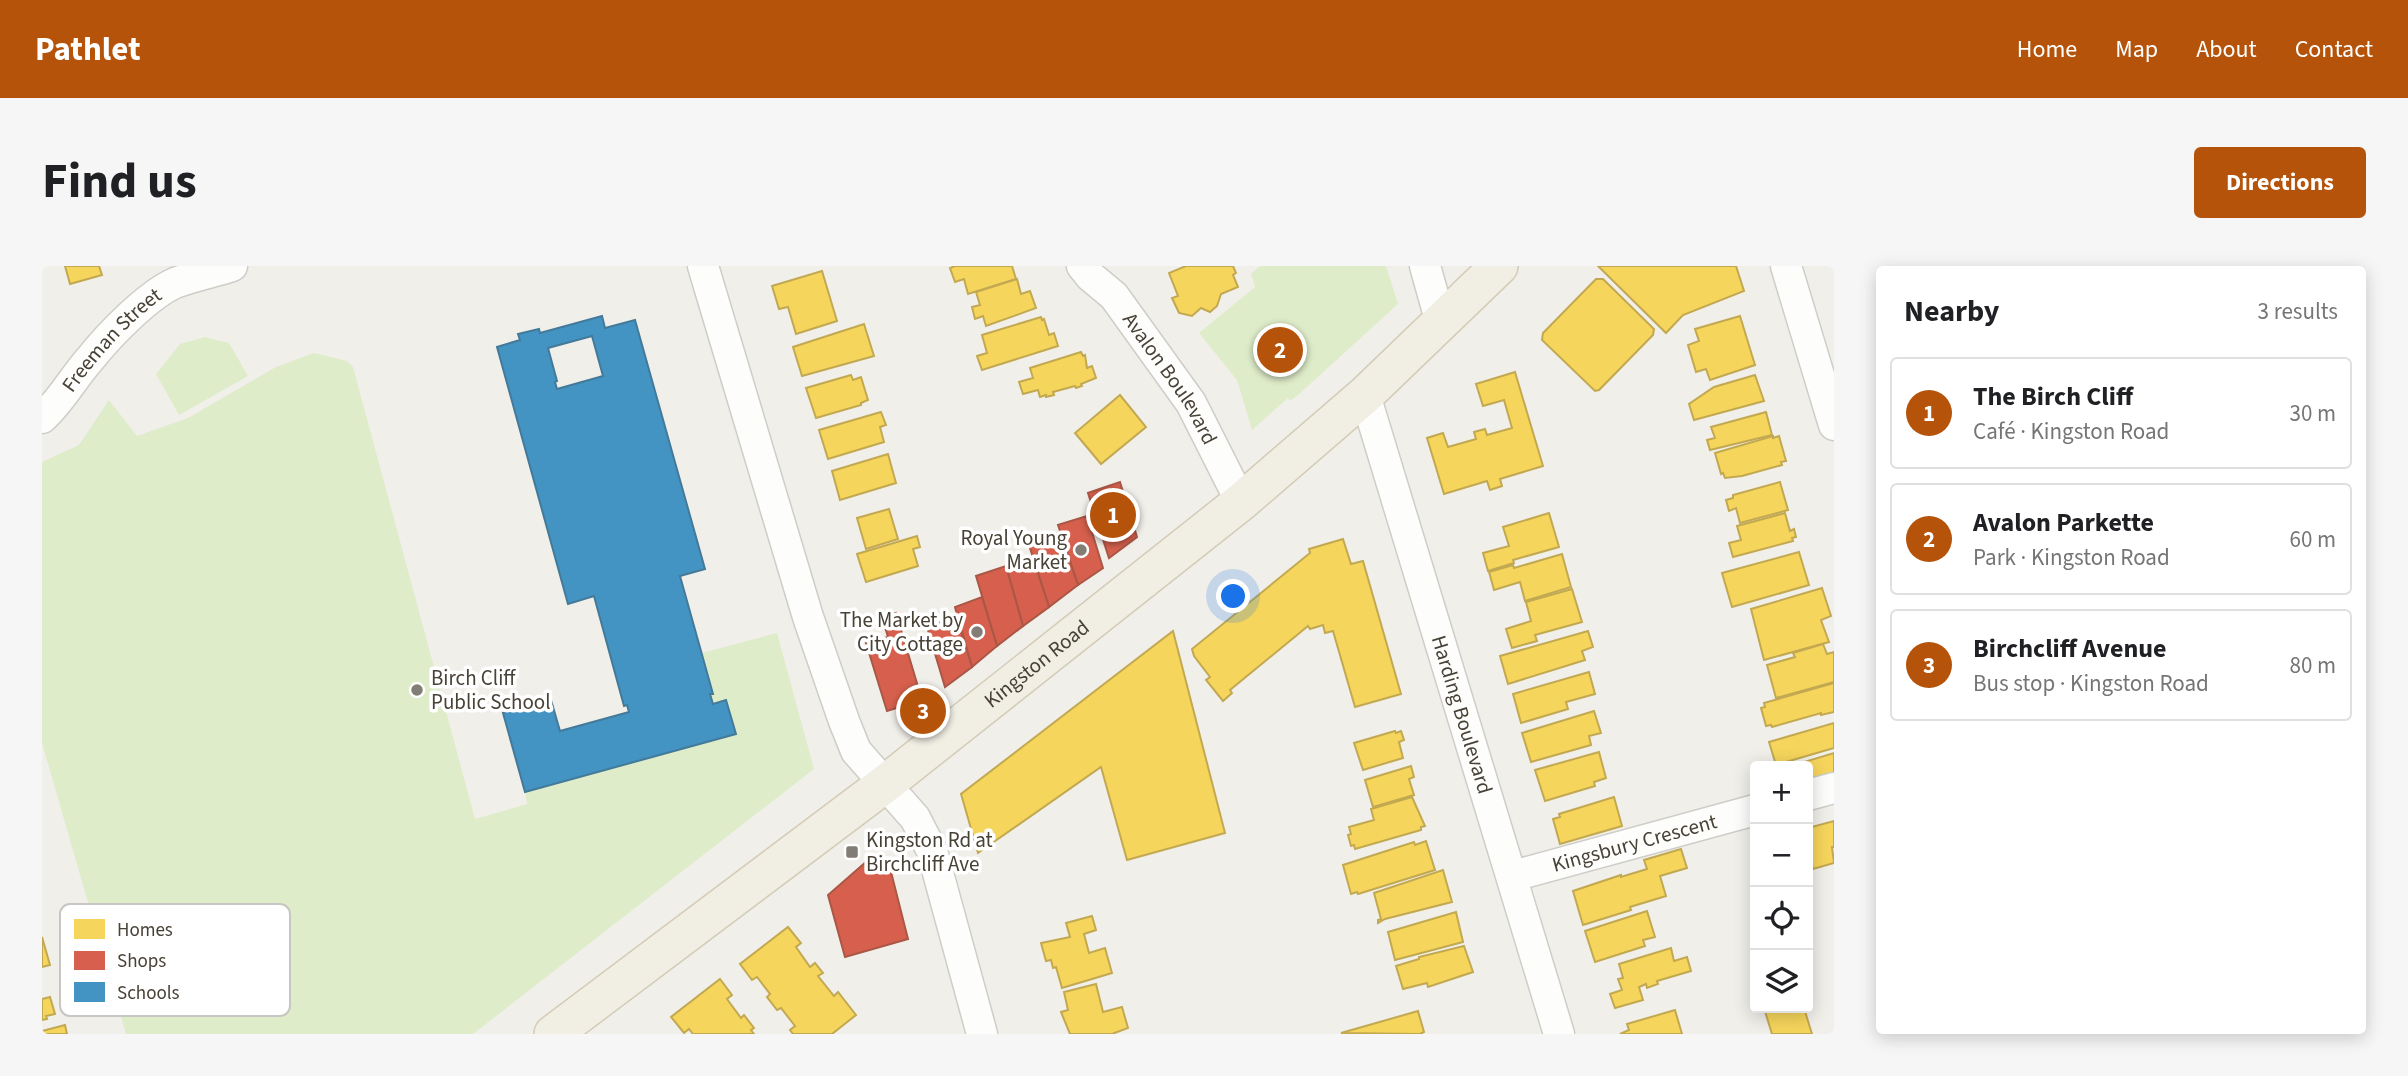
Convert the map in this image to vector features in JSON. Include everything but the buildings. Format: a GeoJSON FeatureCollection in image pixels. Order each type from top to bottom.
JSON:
{"type":"FeatureCollection","features":[{"type":"Feature","properties":{"kind":"main road","name":"Kingston Road"},"geometry":{"type":"LineString","coordinates":[[553,1034],[885,784],[1241,502],[1365,395],[1499,266]]}},
{"type":"Feature","properties":{"kind":"street","name":"Freeman Street"},"geometry":{"type":"LineString","coordinates":[[42,418],[54,407],[120,325],[171,275],[232,266]]}},
{"type":"Feature","properties":{"kind":"street"},"geometry":{"type":"LineString","coordinates":[[703,266],[808,617],[835,695],[856,751],[915,818],[932,851],[982,1034]]}},
{"type":"Feature","properties":{"kind":"street","name":"Avalon Boulevard"},"geometry":{"type":"LineString","coordinates":[[1083,266],[1090,276],[1114,296],[1191,403],[1241,502]]}},
{"type":"Feature","properties":{"kind":"street"},"geometry":{"type":"LineString","coordinates":[[1425,266],[1441,323]]}},
{"type":"Feature","properties":{"kind":"street"},"geometry":{"type":"LineString","coordinates":[[1786,266],[1834,425]]}},
{"type":"Feature","properties":{"kind":"street","name":"Harding Boulevard"},"geometry":{"type":"LineString","coordinates":[[1365,395],[1559,1034]]}},
{"type":"Feature","properties":{"kind":"street"},"geometry":{"type":"LineString","coordinates":[[1813,794],[1834,788]]}},
{"type":"Feature","properties":{"kind":"street","name":"Kingsbury Crescent"},"geometry":{"type":"LineString","coordinates":[[1513,877],[1750,811]]}},
{"type":"Feature","properties":{"kind":"green space"},"geometry":{"type":"Polygon","coordinates":[[[1260,266],[1386,266],[1398,304],[1298,395],[1290,401],[1288,398],[1252,430],[1237,380],[1199,333],[1255,287],[1251,274],[1260,266]]]}},
{"type":"Feature","properties":{"kind":"green space"},"geometry":{"type":"Polygon","coordinates":[[[205,337],[229,343],[248,376],[179,415],[156,374],[180,344],[205,337]]]}},
{"type":"Feature","properties":{"kind":"green space"},"geometry":{"type":"Polygon","coordinates":[[[314,353],[347,361],[353,367],[475,819],[527,804],[525,792],[735,734],[726,700],[713,704],[710,694],[713,693],[702,653],[777,633],[814,769],[473,1034],[126,1034],[121,1016],[290,1016],[290,904],[88,904],[42,743],[42,462],[79,445],[109,400],[137,436],[188,418],[276,367],[314,353]]]}},
{"type":"Feature","properties":{"kind":"place","name":"Avalon Parkette"},"geometry":{"type":"Point","coordinates":[1280,350]}},
{"type":"Feature","properties":{"kind":"place","name":"The Birch Cliff"},"geometry":{"type":"Point","coordinates":[1113,515]}},
{"type":"Feature","properties":{"kind":"place","name":"Royal Young Market"},"geometry":{"type":"Point","coordinates":[1081,550]}},
{"type":"Feature","properties":{"kind":"place","name":"The Market by City Cottage"},"geometry":{"type":"Point","coordinates":[977,632]}},
{"type":"Feature","properties":{"kind":"place","name":"Birch Cliff Public School"},"geometry":{"type":"Point","coordinates":[417,690]}},
{"type":"Feature","properties":{"kind":"place","name":"Birchcliff Avenue"},"geometry":{"type":"Point","coordinates":[923,711]}},
{"type":"Feature","properties":{"kind":"place","name":"Kingston Rd at Birchcliff Ave"},"geometry":{"type":"Point","coordinates":[852,852]}}]}
